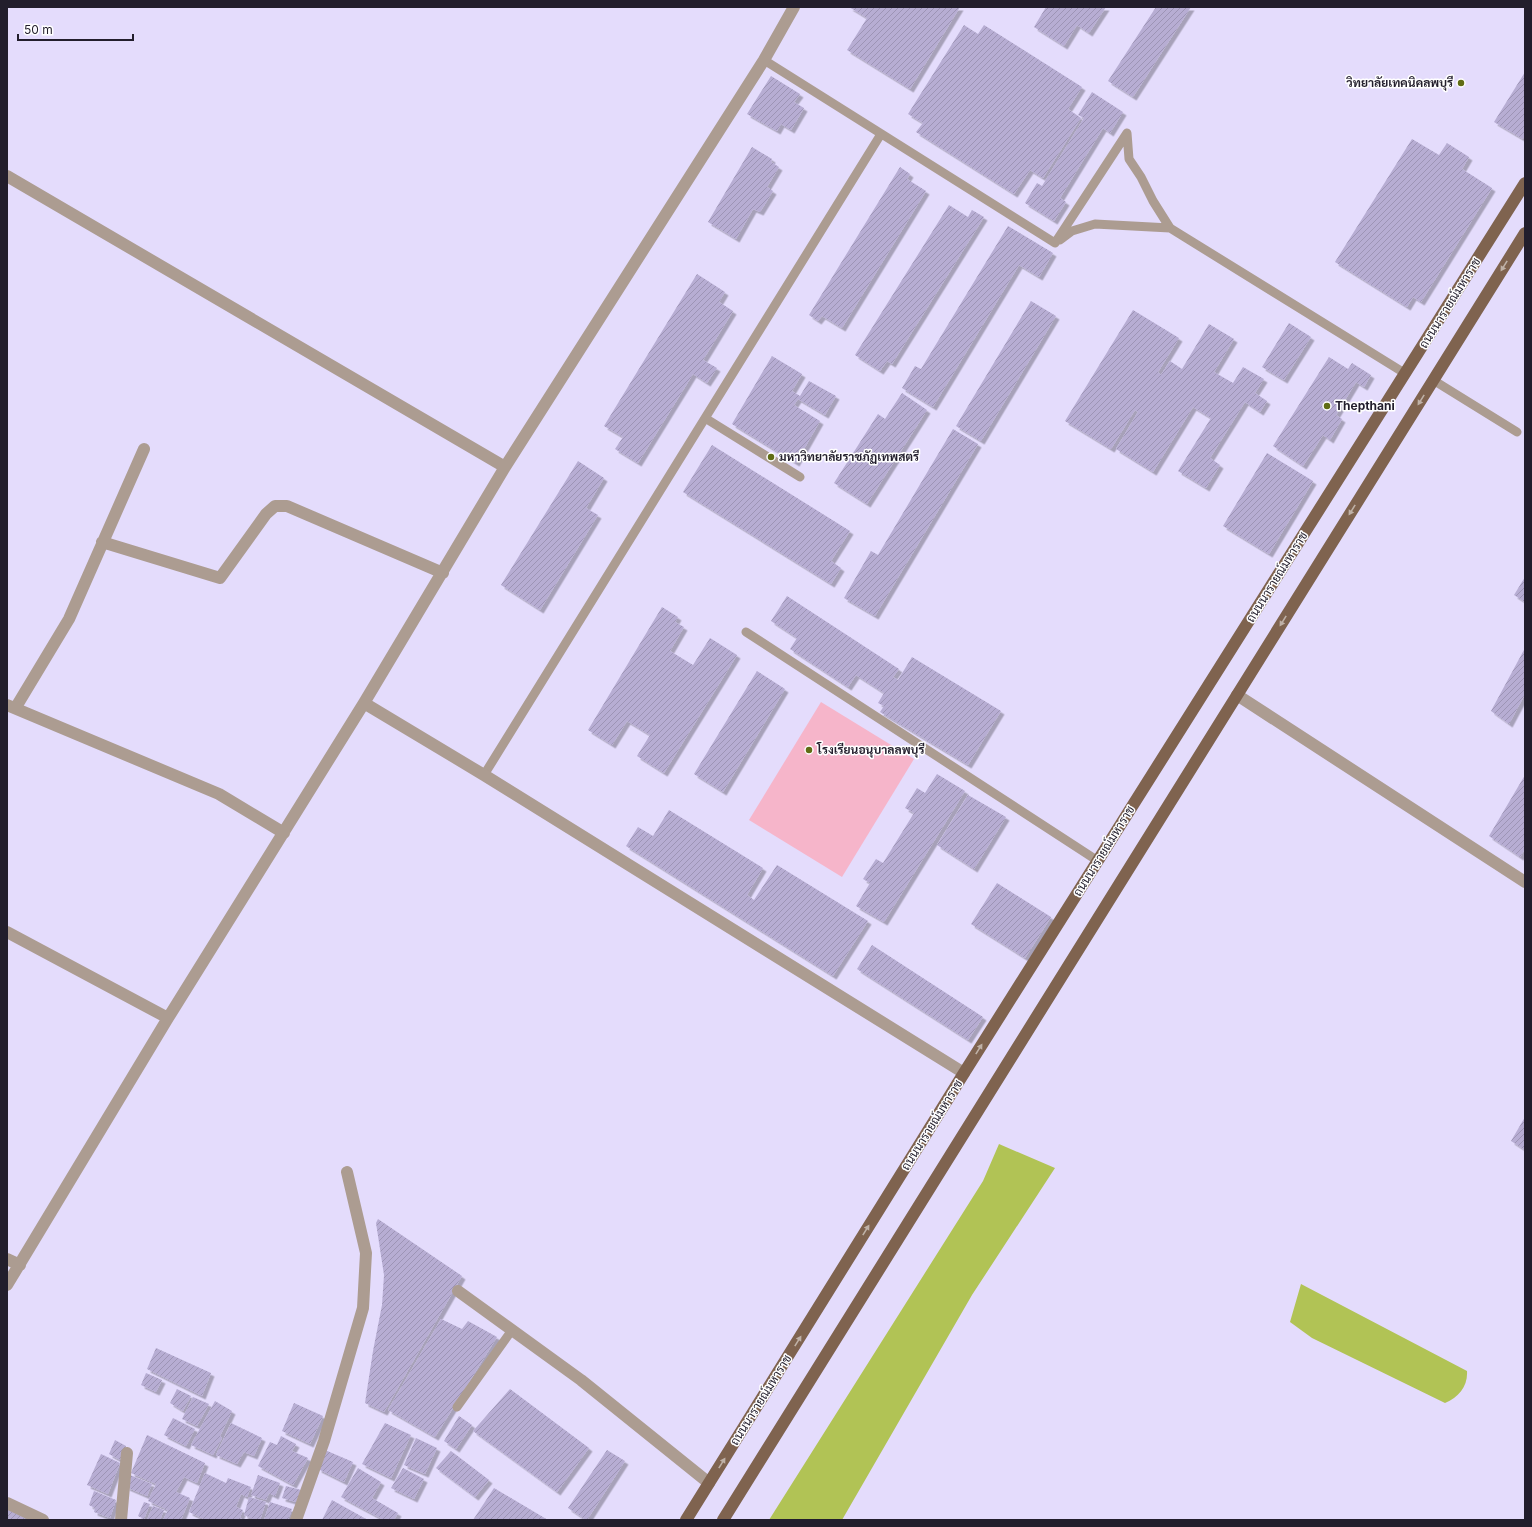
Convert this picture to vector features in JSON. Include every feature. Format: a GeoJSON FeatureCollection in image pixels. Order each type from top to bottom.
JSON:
{"type":"FeatureCollection","features":[{"type":"Feature","properties":{"kind":"main road","name":"ถนนนารายณ์มหาราช"},"geometry":{"type":"LineString","coordinates":[[686,1520],[964,1074],[1525,183]]}},
{"type":"Feature","properties":{"kind":"main road"},"geometry":{"type":"LineString","coordinates":[[723,1520],[1525,233]]}},
{"type":"Feature","properties":{"kind":"street"},"geometry":{"type":"LineString","coordinates":[[7,1285],[168,1018],[364,703],[505,467],[764,60],[794,7]]}},
{"type":"Feature","properties":{"kind":"street"},"geometry":{"type":"LineString","coordinates":[[7,176],[505,467]]}},
{"type":"Feature","properties":{"kind":"street"},"geometry":{"type":"LineString","coordinates":[[144,449],[69,619],[12,706],[219,794],[284,833]]}},
{"type":"Feature","properties":{"kind":"street"},"geometry":{"type":"LineString","coordinates":[[102,542],[220,578],[266,514],[275,506],[287,506],[443,572]]}},
{"type":"Feature","properties":{"kind":"street"},"geometry":{"type":"LineString","coordinates":[[1237,695],[1525,882]]}},
{"type":"Feature","properties":{"kind":"street"},"geometry":{"type":"LineString","coordinates":[[364,703],[484,774],[964,1074]]}},
{"type":"Feature","properties":{"kind":"street"},"geometry":{"type":"LineString","coordinates":[[7,932],[168,1018]]}},
{"type":"Feature","properties":{"kind":"street"},"geometry":{"type":"LineString","coordinates":[[296,1520],[324,1441],[363,1308],[366,1253],[347,1172]]}},
{"type":"Feature","properties":{"kind":"street"},"geometry":{"type":"LineString","coordinates":[[7,1259],[20,1265]]}},
{"type":"Feature","properties":{"kind":"street"},"geometry":{"type":"LineString","coordinates":[[458,1291],[581,1380],[709,1483]]}},
{"type":"Feature","properties":{"kind":"street"},"geometry":{"type":"LineString","coordinates":[[122,1520],[127,1453]]}},
{"type":"Feature","properties":{"kind":"street"},"geometry":{"type":"LineString","coordinates":[[7,1503],[43,1520]]}},
{"type":"Feature","properties":{"kind":"lane"},"geometry":{"type":"LineString","coordinates":[[764,60],[1055,243]]}},
{"type":"Feature","properties":{"kind":"lane"},"geometry":{"type":"LineString","coordinates":[[1055,243],[1127,133],[1129,159],[1170,228],[1406,374]]}},
{"type":"Feature","properties":{"kind":"lane"},"geometry":{"type":"LineString","coordinates":[[484,774],[881,134]]}},
{"type":"Feature","properties":{"kind":"lane"},"geometry":{"type":"LineString","coordinates":[[1055,243],[1072,231],[1095,224],[1170,228]]}},
{"type":"Feature","properties":{"kind":"lane"},"geometry":{"type":"LineString","coordinates":[[1433,380],[1517,432]]}},
{"type":"Feature","properties":{"kind":"lane"},"geometry":{"type":"LineString","coordinates":[[705,418],[800,477]]}},
{"type":"Feature","properties":{"kind":"lane"},"geometry":{"type":"LineString","coordinates":[[746,632],[1098,861]]}},
{"type":"Feature","properties":{"kind":"lane"},"geometry":{"type":"LineString","coordinates":[[457,1407],[512,1330]]}},
{"type":"Feature","properties":{"kind":"shaded area"},"geometry":{"type":"Polygon","coordinates":[[[821,702],[914,759],[842,877],[749,820],[821,702]]]}},
{"type":"Feature","properties":{"kind":"shaded area"},"geometry":{"type":"Polygon","coordinates":[[[999,1144],[1055,1168],[972,1295],[842,1520],[769,1520],[983,1181],[999,1144]]]}},
{"type":"Feature","properties":{"kind":"shaded area"},"geometry":{"type":"Polygon","coordinates":[[[1301,1284],[1467,1371],[1466,1381],[1462,1390],[1454,1398],[1445,1403],[1312,1338],[1290,1322],[1301,1284]]]}},
{"type":"Feature","properties":{"kind":"building"},"geometry":{"type":"Polygon","coordinates":[[[849,7],[960,7],[910,89],[847,50],[867,18],[849,7]]]}},
{"type":"Feature","properties":{"kind":"building"},"geometry":{"type":"Polygon","coordinates":[[[1046,7],[1106,7],[1089,33],[1077,25],[1064,46],[1034,27],[1046,7]]]}},
{"type":"Feature","properties":{"kind":"building"},"geometry":{"type":"Polygon","coordinates":[[[1156,7],[1191,7],[1133,97],[1108,81],[1156,7]]]}},
{"type":"Feature","properties":{"kind":"building"},"geometry":{"type":"Polygon","coordinates":[[[964,25],[978,34],[984,25],[1082,87],[1068,109],[1081,118],[1043,178],[1030,170],[1014,194],[916,132],[923,123],[908,114],[964,25]]]}},
{"type":"Feature","properties":{"kind":"building"},"geometry":{"type":"Polygon","coordinates":[[[1525,72],[1525,136],[1523,139],[1494,122],[1525,72]]]}},
{"type":"Feature","properties":{"kind":"building"},"geometry":{"type":"Polygon","coordinates":[[[771,76],[800,94],[794,102],[804,108],[791,130],[781,124],[777,131],[747,114],[771,76]]]}},
{"type":"Feature","properties":{"kind":"building"},"geometry":{"type":"Polygon","coordinates":[[[1092,92],[1123,112],[1110,133],[1103,128],[1060,198],[1066,202],[1054,221],[1025,203],[1037,183],[1042,186],[1084,118],[1078,115],[1092,92]]]}},
{"type":"Feature","properties":{"kind":"building"},"geometry":{"type":"Polygon","coordinates":[[[1412,139],[1439,155],[1447,143],[1469,157],[1462,169],[1492,188],[1421,302],[1413,297],[1407,307],[1335,262],[1412,139]]]}},
{"type":"Feature","properties":{"kind":"building"},"geometry":{"type":"Polygon","coordinates":[[[752,147],[772,159],[771,162],[779,167],[767,187],[773,191],[760,212],[753,209],[736,239],[708,222],[752,147]]]}},
{"type":"Feature","properties":{"kind":"building"},"geometry":{"type":"Polygon","coordinates":[[[900,167],[910,174],[907,179],[926,191],[842,328],[822,316],[818,321],[809,315],[900,167]]]}},
{"type":"Feature","properties":{"kind":"building"},"geometry":{"type":"Polygon","coordinates":[[[949,205],[968,217],[972,210],[984,217],[892,364],[887,361],[880,371],[855,355],[949,205]]]}},
{"type":"Feature","properties":{"kind":"building"},"geometry":{"type":"Polygon","coordinates":[[[1008,226],[1053,253],[1039,277],[1019,265],[933,407],[902,388],[915,366],[921,369],[1008,226]]]}},
{"type":"Feature","properties":{"kind":"building"},"geometry":{"type":"Polygon","coordinates":[[[697,274],[725,292],[719,302],[733,311],[703,360],[717,368],[707,383],[693,374],[638,463],[615,449],[623,437],[604,426],[697,274]]]}},
{"type":"Feature","properties":{"kind":"building"},"geometry":{"type":"Polygon","coordinates":[[[1031,301],[1056,316],[981,441],[956,426],[1031,301]]]}},
{"type":"Feature","properties":{"kind":"building"},"geometry":{"type":"Polygon","coordinates":[[[1133,310],[1179,338],[1158,372],[1161,375],[1170,361],[1182,369],[1209,324],[1234,339],[1214,372],[1233,383],[1243,367],[1264,379],[1255,393],[1267,401],[1260,412],[1245,402],[1210,458],[1220,465],[1206,488],[1178,471],[1211,418],[1193,407],[1153,472],[1116,449],[1138,412],[1135,410],[1111,449],[1065,421],[1133,310]]]}},
{"type":"Feature","properties":{"kind":"building"},"geometry":{"type":"Polygon","coordinates":[[[1289,323],[1311,337],[1284,380],[1262,367],[1289,323]]]}},
{"type":"Feature","properties":{"kind":"building"},"geometry":{"type":"Polygon","coordinates":[[[772,356],[802,374],[792,391],[800,396],[809,381],[836,396],[825,415],[798,399],[794,405],[820,421],[796,463],[732,424],[772,356]]]}},
{"type":"Feature","properties":{"kind":"building"},"geometry":{"type":"Polygon","coordinates":[[[1329,357],[1348,369],[1352,363],[1371,375],[1364,387],[1356,382],[1336,415],[1342,419],[1330,440],[1323,435],[1303,466],[1273,446],[1329,357]]]}},
{"type":"Feature","properties":{"kind":"building"},"geometry":{"type":"Polygon","coordinates":[[[902,393],[927,410],[867,504],[834,483],[878,414],[885,419],[902,393]]]}},
{"type":"Feature","properties":{"kind":"building"},"geometry":{"type":"Polygon","coordinates":[[[953,429],[978,444],[875,616],[844,598],[871,551],[878,555],[953,429]]]}},
{"type":"Feature","properties":{"kind":"building"},"geometry":{"type":"Polygon","coordinates":[[[712,445],[850,531],[831,561],[841,568],[831,584],[683,492],[712,445]]]}},
{"type":"Feature","properties":{"kind":"building"},"geometry":{"type":"Polygon","coordinates":[[[1267,453],[1313,481],[1269,554],[1223,526],[1267,453]]]}},
{"type":"Feature","properties":{"kind":"building"},"geometry":{"type":"Polygon","coordinates":[[[578,461],[604,478],[586,508],[598,515],[540,610],[501,585],[578,461]]]}},
{"type":"Feature","properties":{"kind":"building"},"geometry":{"type":"Polygon","coordinates":[[[1525,577],[1525,602],[1514,595],[1525,577]]]}},
{"type":"Feature","properties":{"kind":"building"},"geometry":{"type":"Polygon","coordinates":[[[787,596],[899,669],[893,677],[898,680],[912,657],[1001,711],[968,765],[880,712],[884,706],[878,703],[884,693],[856,675],[848,687],[790,649],[797,638],[771,621],[787,596]]]}},
{"type":"Feature","properties":{"kind":"building"},"geometry":{"type":"Polygon","coordinates":[[[662,607],[678,617],[675,622],[684,627],[670,651],[693,665],[710,638],[737,655],[664,773],[637,756],[650,735],[627,721],[612,745],[588,730],[662,607]]]}},
{"type":"Feature","properties":{"kind":"building"},"geometry":{"type":"Polygon","coordinates":[[[1525,648],[1525,694],[1509,724],[1491,711],[1525,648]]]}},
{"type":"Feature","properties":{"kind":"building"},"geometry":{"type":"Polygon","coordinates":[[[757,671],[785,689],[723,792],[694,774],[757,671]]]}},
{"type":"Feature","properties":{"kind":"building"},"geometry":{"type":"Polygon","coordinates":[[[937,774],[965,791],[884,922],[856,906],[870,883],[863,879],[876,859],[883,863],[914,813],[905,808],[917,788],[925,793],[937,774]]]}},
{"type":"Feature","properties":{"kind":"building"},"geometry":{"type":"Polygon","coordinates":[[[1525,775],[1525,849],[1520,857],[1489,836],[1525,775]]]}},
{"type":"Feature","properties":{"kind":"building"},"geometry":{"type":"Polygon","coordinates":[[[968,795],[1006,817],[974,869],[937,845],[968,795]]]}},
{"type":"Feature","properties":{"kind":"building"},"geometry":{"type":"Polygon","coordinates":[[[669,810],[763,868],[747,895],[754,900],[777,865],[868,921],[833,976],[626,846],[638,827],[653,836],[669,810]]]}},
{"type":"Feature","properties":{"kind":"building"},"geometry":{"type":"Polygon","coordinates":[[[997,883],[1051,917],[1025,958],[971,924],[997,883]]]}},
{"type":"Feature","properties":{"kind":"building"},"geometry":{"type":"Polygon","coordinates":[[[872,945],[983,1017],[968,1040],[857,969],[872,945]]]}},
{"type":"Feature","properties":{"kind":"building"},"geometry":{"type":"Polygon","coordinates":[[[1525,1117],[1525,1150],[1511,1141],[1525,1117]]]}},
{"type":"Feature","properties":{"kind":"building"},"geometry":{"type":"Polygon","coordinates":[[[378,1219],[462,1276],[384,1412],[365,1403],[382,1305],[384,1275],[376,1223],[378,1219]]]}},
{"type":"Feature","properties":{"kind":"building"},"geometry":{"type":"Polygon","coordinates":[[[441,1319],[462,1329],[468,1321],[497,1337],[435,1437],[388,1410],[441,1319]]]}},
{"type":"Feature","properties":{"kind":"building"},"geometry":{"type":"Polygon","coordinates":[[[156,1348],[211,1373],[202,1396],[147,1369],[156,1348]]]}},
{"type":"Feature","properties":{"kind":"building"},"geometry":{"type":"Polygon","coordinates":[[[146,1373],[162,1380],[156,1392],[141,1385],[146,1373]]]}},
{"type":"Feature","properties":{"kind":"building"},"geometry":{"type":"Polygon","coordinates":[[[177,1389],[191,1396],[183,1411],[170,1403],[177,1389]]]}},
{"type":"Feature","properties":{"kind":"building"},"geometry":{"type":"Polygon","coordinates":[[[510,1389],[589,1448],[557,1492],[473,1431],[510,1389]]]}},
{"type":"Feature","properties":{"kind":"building"},"geometry":{"type":"Polygon","coordinates":[[[193,1397],[209,1404],[197,1426],[182,1419],[193,1397]]]}},
{"type":"Feature","properties":{"kind":"building"},"geometry":{"type":"Polygon","coordinates":[[[215,1401],[232,1411],[220,1436],[222,1438],[213,1455],[191,1445],[215,1401]]]}},
{"type":"Feature","properties":{"kind":"building"},"geometry":{"type":"Polygon","coordinates":[[[294,1403],[323,1416],[310,1444],[282,1431],[294,1403]]]}},
{"type":"Feature","properties":{"kind":"building"},"geometry":{"type":"Polygon","coordinates":[[[459,1416],[472,1425],[456,1449],[444,1441],[459,1416]]]}},
{"type":"Feature","properties":{"kind":"building"},"geometry":{"type":"Polygon","coordinates":[[[173,1418],[195,1429],[186,1446],[164,1435],[173,1418]]]}},
{"type":"Feature","properties":{"kind":"building"},"geometry":{"type":"Polygon","coordinates":[[[231,1423],[262,1438],[254,1456],[244,1452],[237,1464],[216,1455],[231,1423]]]}},
{"type":"Feature","properties":{"kind":"building"},"geometry":{"type":"Polygon","coordinates":[[[385,1423],[411,1435],[391,1478],[362,1464],[385,1423]]]}},
{"type":"Feature","properties":{"kind":"building"},"geometry":{"type":"Polygon","coordinates":[[[147,1435],[205,1463],[197,1483],[184,1477],[176,1492],[190,1498],[181,1520],[163,1520],[168,1510],[148,1501],[156,1484],[131,1473],[147,1435]]]}},
{"type":"Feature","properties":{"kind":"building"},"geometry":{"type":"Polygon","coordinates":[[[281,1436],[296,1444],[292,1451],[308,1458],[293,1485],[258,1466],[270,1442],[277,1445],[281,1436]]]}},
{"type":"Feature","properties":{"kind":"building"},"geometry":{"type":"Polygon","coordinates":[[[416,1438],[437,1448],[425,1474],[404,1465],[416,1438]]]}},
{"type":"Feature","properties":{"kind":"building"},"geometry":{"type":"Polygon","coordinates":[[[115,1440],[126,1446],[120,1460],[109,1454],[115,1440]]]}},
{"type":"Feature","properties":{"kind":"building"},"geometry":{"type":"Polygon","coordinates":[[[325,1450],[353,1462],[344,1482],[318,1469],[325,1450]]]}},
{"type":"Feature","properties":{"kind":"building"},"geometry":{"type":"Polygon","coordinates":[[[607,1450],[625,1461],[586,1520],[568,1508],[607,1450]]]}},
{"type":"Feature","properties":{"kind":"building"},"geometry":{"type":"Polygon","coordinates":[[[451,1451],[489,1480],[475,1497],[436,1468],[451,1451]]]}},
{"type":"Feature","properties":{"kind":"building"},"geometry":{"type":"Polygon","coordinates":[[[101,1454],[120,1463],[108,1494],[87,1485],[101,1454]]]}},
{"type":"Feature","properties":{"kind":"building"},"geometry":{"type":"Polygon","coordinates":[[[358,1468],[381,1482],[372,1498],[398,1513],[394,1520],[384,1520],[341,1497],[358,1468]]]}},
{"type":"Feature","properties":{"kind":"building"},"geometry":{"type":"Polygon","coordinates":[[[403,1468],[424,1479],[414,1499],[391,1488],[403,1468]]]}},
{"type":"Feature","properties":{"kind":"building"},"geometry":{"type":"Polygon","coordinates":[[[205,1473],[226,1483],[228,1478],[251,1487],[247,1497],[241,1494],[236,1507],[243,1510],[240,1518],[244,1520],[206,1520],[189,1512],[205,1473]]]}},
{"type":"Feature","properties":{"kind":"building"},"geometry":{"type":"Polygon","coordinates":[[[130,1475],[152,1484],[147,1496],[126,1487],[130,1475]]]}},
{"type":"Feature","properties":{"kind":"building"},"geometry":{"type":"Polygon","coordinates":[[[258,1475],[280,1483],[275,1496],[269,1493],[266,1500],[251,1495],[258,1475]]]}},
{"type":"Feature","properties":{"kind":"building"},"geometry":{"type":"Polygon","coordinates":[[[286,1486],[301,1490],[296,1502],[282,1498],[286,1486]]]}},
{"type":"Feature","properties":{"kind":"building"},"geometry":{"type":"Polygon","coordinates":[[[494,1488],[548,1520],[473,1520],[494,1488]]]}},
{"type":"Feature","properties":{"kind":"building"},"geometry":{"type":"Polygon","coordinates":[[[94,1491],[116,1500],[110,1518],[94,1512],[95,1508],[89,1505],[94,1491]]]}},
{"type":"Feature","properties":{"kind":"building"},"geometry":{"type":"Polygon","coordinates":[[[249,1497],[266,1502],[260,1520],[255,1520],[244,1515],[249,1497]]]}},
{"type":"Feature","properties":{"kind":"building"},"geometry":{"type":"Polygon","coordinates":[[[332,1500],[368,1520],[322,1520],[332,1500]]]}},
{"type":"Feature","properties":{"kind":"building"},"geometry":{"type":"Polygon","coordinates":[[[144,1502],[150,1504],[144,1519],[138,1516],[144,1502]]]}},
{"type":"Feature","properties":{"kind":"building"},"geometry":{"type":"Polygon","coordinates":[[[270,1502],[292,1509],[288,1520],[264,1520],[270,1502]]]}},
{"type":"Feature","properties":{"kind":"building"},"geometry":{"type":"Polygon","coordinates":[[[7,1506],[26,1515],[23,1520],[7,1520],[7,1506]]]}},
{"type":"Feature","properties":{"kind":"building"},"geometry":{"type":"Polygon","coordinates":[[[153,1506],[164,1510],[160,1520],[147,1520],[153,1506]]]}},
{"type":"Feature","properties":{"kind":"place","name":"วิทยาลัยเทคนิคลพบุรี"},"geometry":{"type":"Point","coordinates":[1461,83]}},
{"type":"Feature","properties":{"kind":"place","name":"Thepthani"},"geometry":{"type":"Point","coordinates":[1327,406]}},
{"type":"Feature","properties":{"kind":"place","name":"มหาวิทยาลัยราชภัฏเทพสตรี"},"geometry":{"type":"Point","coordinates":[771,457]}},
{"type":"Feature","properties":{"kind":"place","name":"โรงเรียนอนุบาลลพบุรี"},"geometry":{"type":"Point","coordinates":[809,750]}}]}
